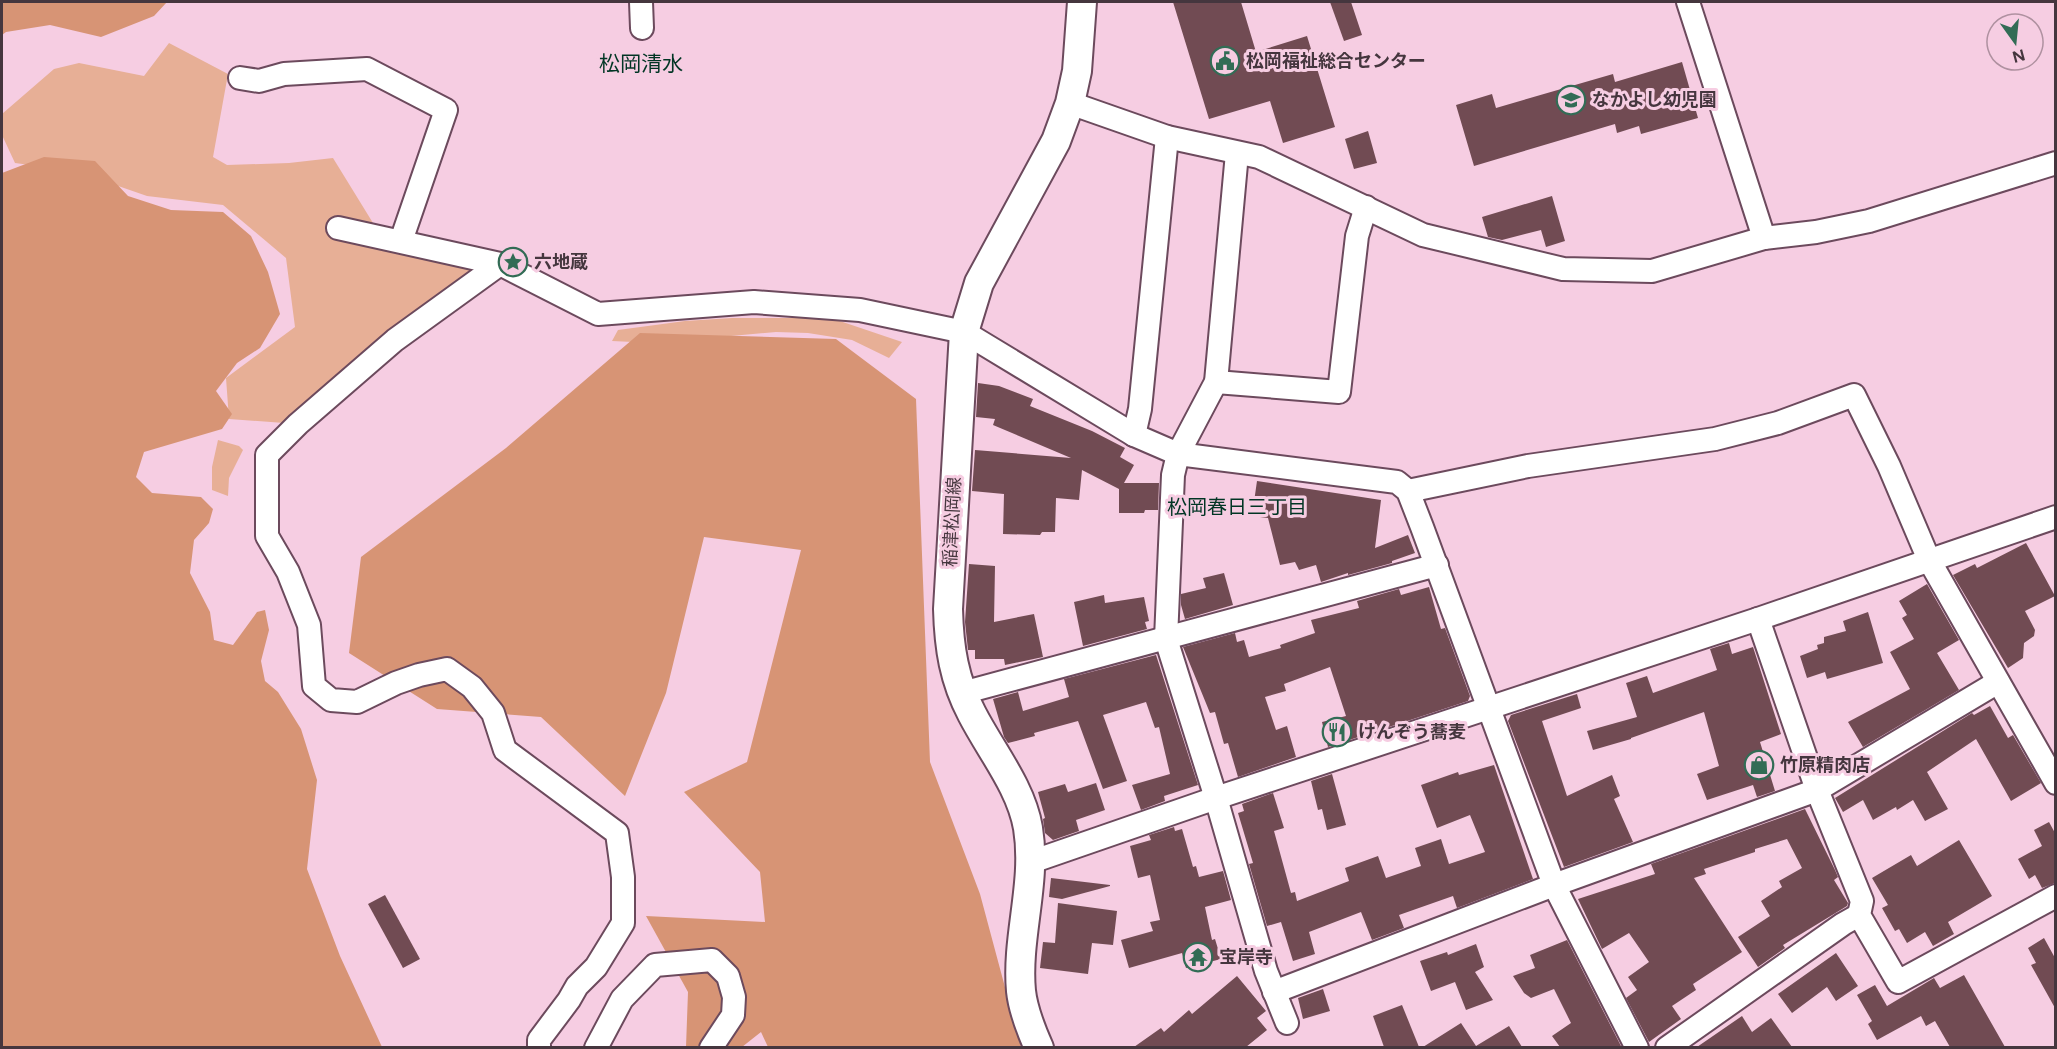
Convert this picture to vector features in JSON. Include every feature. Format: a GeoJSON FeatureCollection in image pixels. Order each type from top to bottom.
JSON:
{"type":"FeatureCollection","features":[{"type":"Feature","properties":{"kind":"main road","name":"稲津松岡線"},"geometry":{"type":"LineString","coordinates":[[1039,1047],[1021,994],[1020,970],[1031,862],[1028,826],[1018,799],[962,693],[949,646],[948,609],[964,332],[979,283],[1056,141],[1070,103],[1077,71],[1082,2]]}},
{"type":"Feature","properties":{"kind":"street"},"geometry":{"type":"LineString","coordinates":[[641,2],[642,28]]}},
{"type":"Feature","properties":{"kind":"street"},"geometry":{"type":"LineString","coordinates":[[1688,2],[1764,238]]}},
{"type":"Feature","properties":{"kind":"street"},"geometry":{"type":"LineString","coordinates":[[240,78],[259,81],[284,74],[367,69],[446,110],[401,241]]}},
{"type":"Feature","properties":{"kind":"street"},"geometry":{"type":"LineString","coordinates":[[1070,103],[1167,137],[1259,157],[1423,235],[1563,269],[1652,272],[1764,238],[1816,232],[1869,221],[2055,162]]}},
{"type":"Feature","properties":{"kind":"street"},"geometry":{"type":"LineString","coordinates":[[1134,435],[1140,409],[1167,137]]}},
{"type":"Feature","properties":{"kind":"street"},"geometry":{"type":"LineString","coordinates":[[1236,153],[1216,382],[1178,454],[1173,475],[1166,639],[1216,798],[1266,971],[1287,1023]]}},
{"type":"Feature","properties":{"kind":"street"},"geometry":{"type":"LineString","coordinates":[[1216,382],[1339,392],[1357,236],[1366,207]]}},
{"type":"Feature","properties":{"kind":"street"},"geometry":{"type":"LineString","coordinates":[[338,228],[500,264],[598,314],[754,302],[860,310],[964,332],[1134,435],[1178,454],[1397,482],[1408,491],[1437,565],[1554,885],[1636,1047]]}},
{"type":"Feature","properties":{"kind":"street"},"geometry":{"type":"LineString","coordinates":[[500,264],[395,340],[298,424],[267,455],[267,536],[288,572],[309,625],[314,686],[331,700],[357,702],[396,683],[447,669],[471,687],[493,713],[505,750],[617,833],[623,878],[623,923],[596,967],[577,986],[539,1040],[539,1047]]}},
{"type":"Feature","properties":{"kind":"street"},"geometry":{"type":"LineString","coordinates":[[1408,491],[1528,466],[1715,439],[1778,423],[1854,395],[1889,466],[1929,560],[2055,783]]}},
{"type":"Feature","properties":{"kind":"street"},"geometry":{"type":"LineString","coordinates":[[1031,862],[1216,798],[1758,619],[2055,517]]}},
{"type":"Feature","properties":{"kind":"street"},"geometry":{"type":"LineString","coordinates":[[962,693],[1437,565]]}},
{"type":"Feature","properties":{"kind":"street"},"geometry":{"type":"LineString","coordinates":[[1758,619],[1817,789],[1862,901],[1859,915],[1898,982],[2055,896]]}},
{"type":"Feature","properties":{"kind":"street"},"geometry":{"type":"LineString","coordinates":[[1274,992],[1554,885],[1817,789],[1998,682]]}},
{"type":"Feature","properties":{"kind":"street"},"geometry":{"type":"LineString","coordinates":[[1667,1047],[1859,915]]}},
{"type":"Feature","properties":{"kind":"street"},"geometry":{"type":"LineString","coordinates":[[596,1047],[622,999],[655,965],[712,960],[728,976],[734,997],[733,1015],[711,1047]]}},
{"type":"Feature","properties":{"kind":"shaded area"},"geometry":{"type":"Polygon","coordinates":[[[2,2],[167,2],[154,16],[101,37],[50,25],[6,32],[2,35],[2,2]]]}},
{"type":"Feature","properties":{"kind":"shaded area"},"geometry":{"type":"Polygon","coordinates":[[[169,43],[228,74],[213,157],[227,165],[289,163],[333,158],[381,236],[500,264],[298,424],[229,419],[226,378],[295,327],[286,258],[223,205],[147,196],[75,171],[15,163],[2,135],[2,114],[54,69],[79,63],[144,76],[169,43]]]}},
{"type":"Feature","properties":{"kind":"shaded area"},"geometry":{"type":"Polygon","coordinates":[[[44,157],[95,161],[128,196],[171,210],[223,212],[251,236],[268,272],[280,314],[260,348],[237,363],[216,391],[232,414],[222,429],[144,452],[136,477],[152,493],[201,497],[213,509],[209,523],[194,540],[190,573],[210,612],[214,640],[233,645],[257,612],[265,610],[269,630],[261,661],[265,681],[278,692],[301,729],[317,780],[307,869],[340,956],[382,1047],[2,1047],[2,173],[44,157]]]}},
{"type":"Feature","properties":{"kind":"shaded area"},"geometry":{"type":"Polygon","coordinates":[[[732,318],[831,318],[902,342],[889,358],[852,340],[808,333],[776,332],[654,343],[612,341],[618,330],[685,321],[732,318]]]}},
{"type":"Feature","properties":{"kind":"shaded area"},"geometry":{"type":"Polygon","coordinates":[[[640,333],[836,339],[916,399],[930,762],[980,894],[1021,1047],[768,1047],[761,1032],[742,1047],[686,1047],[688,992],[646,916],[765,922],[760,872],[684,792],[747,762],[801,550],[704,537],[666,693],[625,796],[541,717],[437,709],[349,653],[361,557],[506,448],[640,333]]]}},
{"type":"Feature","properties":{"kind":"shaded area"},"geometry":{"type":"Polygon","coordinates":[[[218,440],[239,446],[243,450],[229,478],[228,496],[212,490],[212,467],[218,440]]]}},
{"type":"Feature","properties":{"kind":"building"},"geometry":{"type":"Polygon","coordinates":[[[1173,2],[1241,2],[1256,52],[1307,36],[1335,127],[1283,143],[1270,101],[1209,119],[1173,2]]]}},
{"type":"Feature","properties":{"kind":"building"},"geometry":{"type":"Polygon","coordinates":[[[1330,2],[1351,2],[1362,35],[1344,41],[1330,2]]]}},
{"type":"Feature","properties":{"kind":"building"},"geometry":{"type":"Polygon","coordinates":[[[1682,62],[1698,118],[1641,134],[1639,126],[1617,133],[1615,124],[1474,166],[1456,105],[1492,94],[1496,108],[1613,74],[1615,82],[1682,62]]]}},
{"type":"Feature","properties":{"kind":"building"},"geometry":{"type":"Polygon","coordinates":[[[1368,131],[1377,163],[1354,169],[1345,139],[1368,131]]]}},
{"type":"Feature","properties":{"kind":"building"},"geometry":{"type":"Polygon","coordinates":[[[1552,196],[1565,241],[1546,247],[1541,230],[1502,240],[1488,237],[1482,217],[1552,196]]]}},
{"type":"Feature","properties":{"kind":"building"},"geometry":{"type":"Polygon","coordinates":[[[978,383],[999,386],[1033,399],[1030,406],[1092,431],[1125,448],[1120,457],[1134,465],[1124,483],[1159,483],[1158,510],[1145,510],[1144,513],[1119,513],[1119,489],[1082,470],[1079,500],[1056,498],[1055,532],[1042,532],[1040,535],[1003,534],[1004,494],[972,491],[975,450],[1071,458],[993,425],[995,419],[976,417],[978,383]]]}},
{"type":"Feature","properties":{"kind":"building"},"geometry":{"type":"Polygon","coordinates":[[[1257,481],[1381,500],[1375,548],[1408,535],[1415,553],[1392,561],[1392,563],[1321,582],[1316,565],[1299,570],[1295,562],[1280,565],[1268,518],[1252,516],[1257,481]]]}},
{"type":"Feature","properties":{"kind":"building"},"geometry":{"type":"Polygon","coordinates":[[[2026,543],[2055,596],[2025,611],[2035,630],[2034,636],[2024,643],[2023,658],[2008,668],[1953,575],[1975,564],[1977,568],[2026,543]]]}},
{"type":"Feature","properties":{"kind":"building"},"geometry":{"type":"Polygon","coordinates":[[[969,564],[995,566],[994,622],[1034,614],[1043,657],[1005,665],[1004,659],[975,659],[975,650],[968,650],[965,622],[969,564]]]}},
{"type":"Feature","properties":{"kind":"building"},"geometry":{"type":"Polygon","coordinates":[[[1224,573],[1233,605],[1185,619],[1181,594],[1206,588],[1203,578],[1224,573]]]}},
{"type":"Feature","properties":{"kind":"building"},"geometry":{"type":"Polygon","coordinates":[[[1927,584],[1959,640],[1937,653],[1959,690],[1863,747],[1848,722],[1910,689],[1890,652],[1914,639],[1902,618],[1907,615],[1899,601],[1927,584]]]}},
{"type":"Feature","properties":{"kind":"building"},"geometry":{"type":"Polygon","coordinates":[[[1429,587],[1441,629],[1445,628],[1470,696],[1468,701],[1328,747],[1322,722],[1346,716],[1330,667],[1284,684],[1286,691],[1265,697],[1276,730],[1287,726],[1296,757],[1238,777],[1228,743],[1224,744],[1215,712],[1210,713],[1183,647],[1235,633],[1237,642],[1244,640],[1249,657],[1281,648],[1280,645],[1315,633],[1311,620],[1359,608],[1357,601],[1399,589],[1401,595],[1429,587]]]}},
{"type":"Feature","properties":{"kind":"building"},"geometry":{"type":"Polygon","coordinates":[[[1104,595],[1105,603],[1144,597],[1149,621],[1145,622],[1147,629],[1083,646],[1074,602],[1104,595]]]}},
{"type":"Feature","properties":{"kind":"building"},"geometry":{"type":"Polygon","coordinates":[[[1868,612],[1883,663],[1827,679],[1825,672],[1807,678],[1800,656],[1818,649],[1817,645],[1824,643],[1824,637],[1846,631],[1843,621],[1868,612]]]}},
{"type":"Feature","properties":{"kind":"building"},"geometry":{"type":"Polygon","coordinates":[[[1729,643],[1732,654],[1753,647],[1781,734],[1760,742],[1775,791],[1757,797],[1753,785],[1707,800],[1697,774],[1719,766],[1704,712],[1631,739],[1593,750],[1587,731],[1637,717],[1626,683],[1647,676],[1653,693],[1717,670],[1710,649],[1729,643]]]}},
{"type":"Feature","properties":{"kind":"building"},"geometry":{"type":"Polygon","coordinates":[[[1156,655],[1198,785],[1164,796],[1165,801],[1141,810],[1132,785],[1170,774],[1159,727],[1155,728],[1146,702],[1103,715],[1127,781],[1103,789],[1078,721],[1008,743],[1004,737],[993,699],[1018,692],[1023,711],[1069,697],[1064,679],[1156,655]]]}},
{"type":"Feature","properties":{"kind":"building"},"geometry":{"type":"Polygon","coordinates":[[[1577,694],[1581,708],[1542,721],[1567,796],[1612,775],[1620,796],[1614,799],[1633,842],[1564,867],[1508,721],[1511,715],[1577,694]]]}},
{"type":"Feature","properties":{"kind":"building"},"geometry":{"type":"Polygon","coordinates":[[[1990,706],[2008,738],[2013,735],[2041,783],[2011,801],[1976,739],[1927,772],[1948,809],[1925,821],[1913,800],[1873,820],[1863,800],[1843,812],[1835,798],[1972,713],[1974,715],[1990,706]]]}},
{"type":"Feature","properties":{"kind":"building"},"geometry":{"type":"Polygon","coordinates":[[[1494,765],[1533,879],[1457,908],[1453,896],[1399,915],[1404,928],[1372,940],[1361,912],[1309,932],[1315,954],[1293,961],[1281,922],[1267,926],[1249,864],[1253,863],[1238,813],[1244,811],[1242,804],[1273,793],[1284,828],[1274,831],[1291,893],[1295,892],[1297,901],[1349,881],[1345,868],[1378,856],[1386,878],[1421,866],[1415,848],[1441,839],[1449,864],[1485,852],[1470,815],[1437,828],[1421,785],[1458,772],[1459,775],[1494,765]]]}},
{"type":"Feature","properties":{"kind":"building"},"geometry":{"type":"Polygon","coordinates":[[[1332,774],[1346,825],[1327,830],[1322,809],[1318,810],[1311,781],[1332,774]]]}},
{"type":"Feature","properties":{"kind":"building"},"geometry":{"type":"Polygon","coordinates":[[[1096,783],[1105,810],[1076,820],[1079,831],[1053,840],[1045,833],[1043,819],[1045,818],[1038,792],[1065,784],[1068,792],[1096,783]]]}},
{"type":"Feature","properties":{"kind":"building"},"geometry":{"type":"Polygon","coordinates":[[[1805,809],[1835,870],[1838,877],[1834,880],[1848,903],[1847,906],[1783,945],[1785,948],[1758,967],[1738,937],[1770,916],[1761,901],[1782,887],[1779,881],[1802,868],[1787,839],[1704,869],[1706,874],[1694,878],[1742,952],[1693,984],[1696,990],[1672,1006],[1681,1019],[1649,1042],[1626,998],[1637,990],[1628,977],[1649,962],[1629,933],[1602,949],[1578,899],[1655,874],[1651,864],[1805,809]]]}},
{"type":"Feature","properties":{"kind":"building"},"geometry":{"type":"Polygon","coordinates":[[[2049,822],[2055,833],[2055,883],[2042,888],[2035,875],[2029,879],[2018,859],[2042,846],[2034,830],[2049,822]]]}},
{"type":"Feature","properties":{"kind":"building"},"geometry":{"type":"Polygon","coordinates":[[[1174,827],[1175,831],[1182,829],[1193,867],[1196,866],[1199,877],[1223,871],[1231,900],[1205,907],[1212,940],[1215,939],[1221,959],[1186,968],[1182,953],[1129,968],[1121,940],[1153,931],[1150,922],[1160,920],[1150,875],[1138,878],[1130,846],[1151,840],[1149,835],[1174,827]]]}},
{"type":"Feature","properties":{"kind":"building"},"geometry":{"type":"Polygon","coordinates":[[[1959,840],[1992,896],[1948,922],[1954,934],[1933,946],[1925,932],[1907,943],[1899,929],[1895,931],[1882,908],[1888,905],[1872,878],[1911,855],[1917,866],[1959,840]]]}},
{"type":"Feature","properties":{"kind":"building"},"geometry":{"type":"Polygon","coordinates":[[[1051,878],[1110,886],[1062,899],[1049,897],[1051,878]]]}},
{"type":"Feature","properties":{"kind":"building"},"geometry":{"type":"Polygon","coordinates":[[[385,895],[420,959],[403,968],[368,904],[385,895]]]}},
{"type":"Feature","properties":{"kind":"building"},"geometry":{"type":"Polygon","coordinates":[[[1058,903],[1117,911],[1113,945],[1092,943],[1088,974],[1040,968],[1043,942],[1055,943],[1058,903]]]}},
{"type":"Feature","properties":{"kind":"building"},"geometry":{"type":"Polygon","coordinates":[[[2044,938],[2055,958],[2055,1008],[2031,965],[2036,963],[2028,948],[2044,938]]]}},
{"type":"Feature","properties":{"kind":"building"},"geometry":{"type":"Polygon","coordinates":[[[1567,940],[1621,1046],[1560,1047],[1552,1036],[1571,1023],[1554,989],[1531,998],[1524,993],[1513,976],[1535,968],[1530,955],[1567,940]]]}},
{"type":"Feature","properties":{"kind":"building"},"geometry":{"type":"Polygon","coordinates":[[[1476,944],[1484,967],[1475,972],[1493,1000],[1466,1010],[1455,982],[1431,991],[1420,961],[1447,952],[1448,955],[1476,944]]]}},
{"type":"Feature","properties":{"kind":"building"},"geometry":{"type":"Polygon","coordinates":[[[1836,953],[1858,986],[1836,1001],[1827,987],[1792,1013],[1778,994],[1836,953]]]}},
{"type":"Feature","properties":{"kind":"building"},"geometry":{"type":"Polygon","coordinates":[[[1964,975],[2005,1047],[1950,1047],[1935,1021],[1926,1026],[1921,1016],[1877,1040],[1868,1024],[1872,1021],[1857,995],[1875,985],[1887,1006],[1934,978],[1940,988],[1964,975]]]}},
{"type":"Feature","properties":{"kind":"building"},"geometry":{"type":"Polygon","coordinates":[[[1237,976],[1266,1011],[1257,1018],[1267,1030],[1246,1047],[1134,1047],[1161,1028],[1164,1032],[1189,1010],[1192,1014],[1237,976]]]}},
{"type":"Feature","properties":{"kind":"building"},"geometry":{"type":"Polygon","coordinates":[[[1323,989],[1330,1011],[1303,1019],[1298,998],[1323,989]]]}},
{"type":"Feature","properties":{"kind":"building"},"geometry":{"type":"Polygon","coordinates":[[[1402,1005],[1419,1047],[1384,1047],[1373,1016],[1402,1005]]]}},
{"type":"Feature","properties":{"kind":"building"},"geometry":{"type":"Polygon","coordinates":[[[1742,1016],[1752,1032],[1771,1018],[1792,1047],[1697,1047],[1742,1016]]]}},
{"type":"Feature","properties":{"kind":"building"},"geometry":{"type":"Polygon","coordinates":[[[1461,1023],[1476,1046],[1509,1026],[1522,1047],[1423,1047],[1461,1023]]]}},
{"type":"Feature","properties":{"kind":"place","name":"松岡福祉総合センター"},"geometry":{"type":"Point","coordinates":[1225,61]}},
{"type":"Feature","properties":{"kind":"place","name":"なかよし幼児園"},"geometry":{"type":"Point","coordinates":[1571,100]}},
{"type":"Feature","properties":{"kind":"place","name":"六地蔵"},"geometry":{"type":"Point","coordinates":[513,262]}},
{"type":"Feature","properties":{"kind":"place","name":"けんぞう蕎麦"},"geometry":{"type":"Point","coordinates":[1337,732]}},
{"type":"Feature","properties":{"kind":"place","name":"竹原精肉店"},"geometry":{"type":"Point","coordinates":[1759,765]}},
{"type":"Feature","properties":{"kind":"place","name":"宝岸寺"},"geometry":{"type":"Point","coordinates":[1198,957]}},
{"type":"Feature","properties":{"kind":"district","name":"松岡清水"},"geometry":{"type":"Point","coordinates":[641,64]}},
{"type":"Feature","properties":{"kind":"district","name":"松岡春日三丁目"},"geometry":{"type":"Point","coordinates":[1237,507]}}]}
